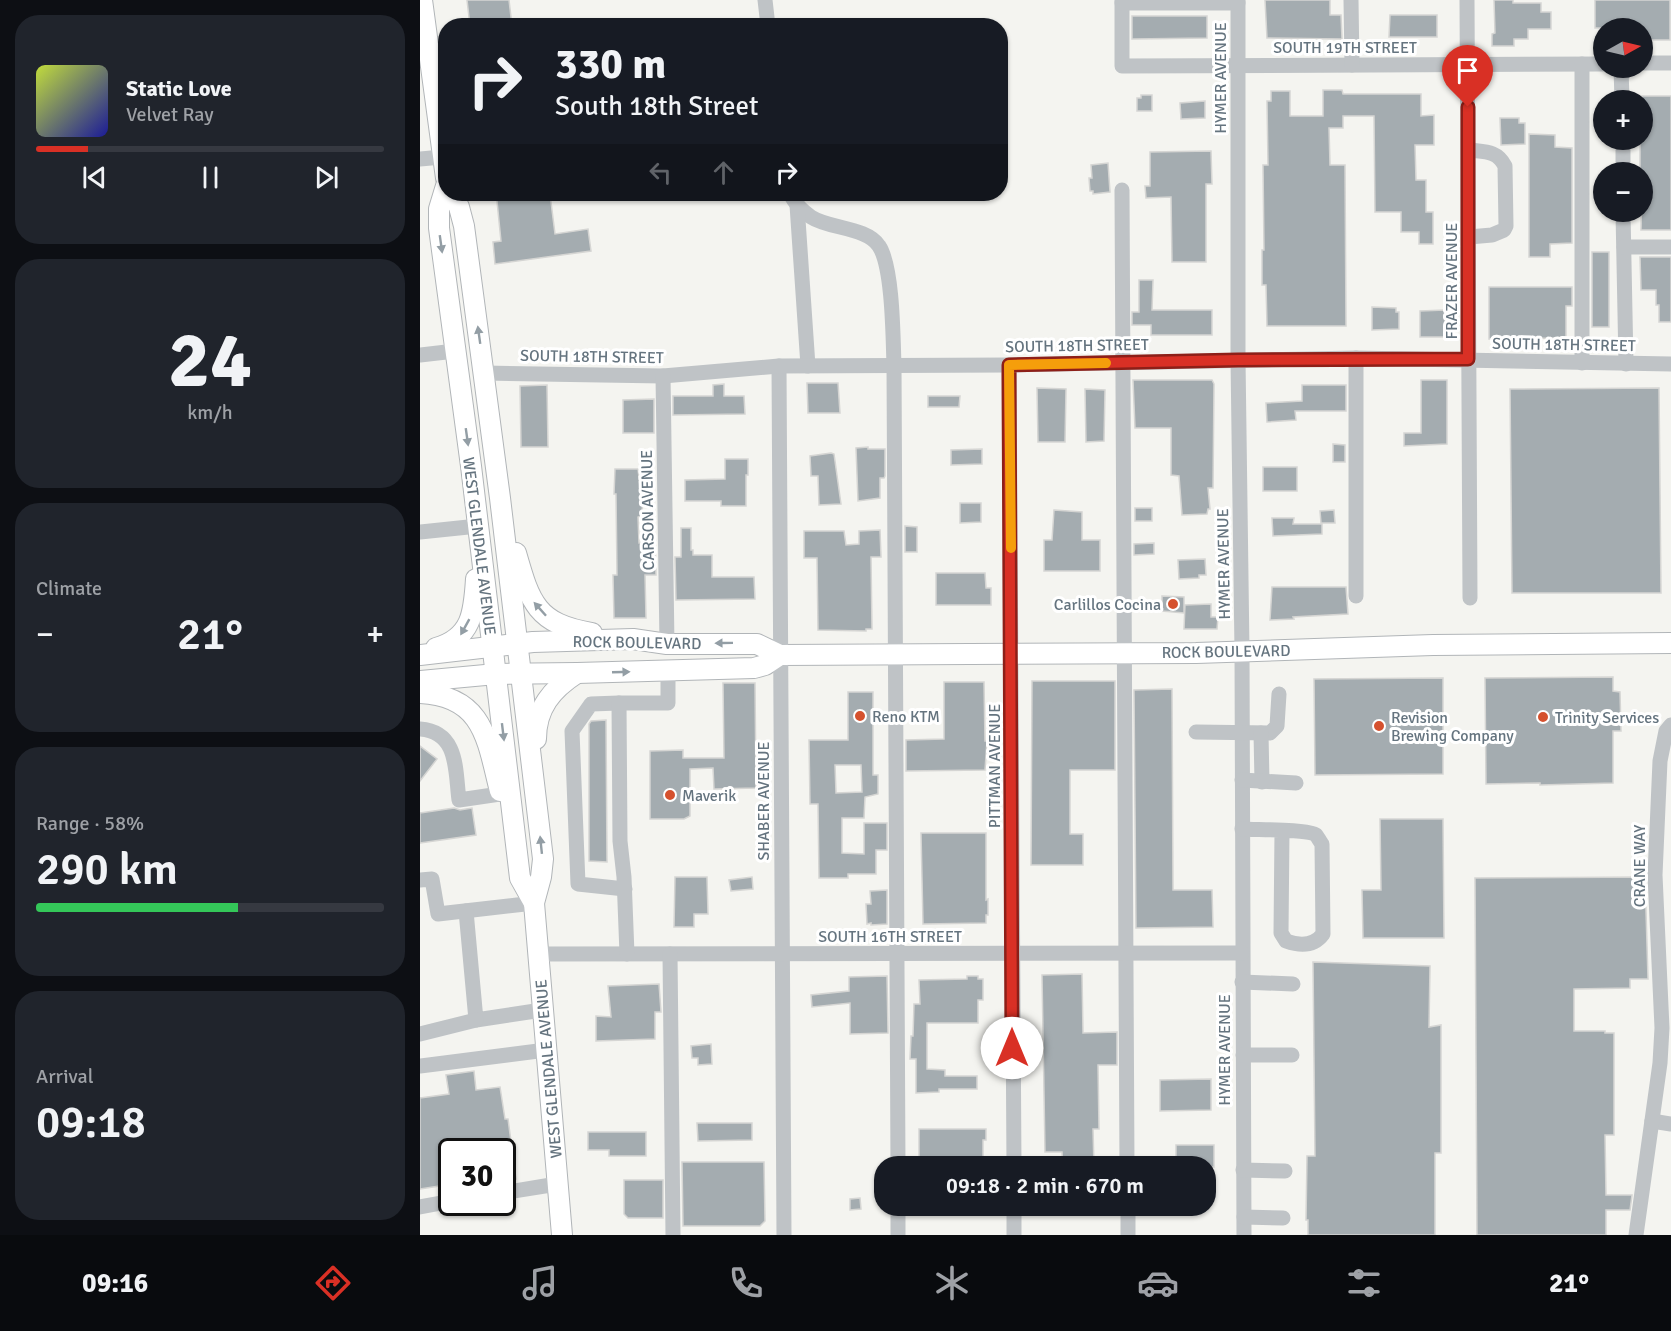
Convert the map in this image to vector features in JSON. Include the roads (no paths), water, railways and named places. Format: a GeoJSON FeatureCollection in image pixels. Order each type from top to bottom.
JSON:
{"type":"FeatureCollection","features":[{"type":"Feature","properties":{"kind":"main road"},"geometry":{"type":"LineString","coordinates":[[422,0],[438,85]]}},
{"type":"Feature","properties":{"kind":"main road","name":"WEST GLENDALE AVENUE"},"geometry":{"type":"LineString","coordinates":[[441,201],[439,228],[493,646],[520,878],[534,903]]}},
{"type":"Feature","properties":{"kind":"main road","name":"WEST GLENDALE AVENUE"},"geometry":{"type":"LineString","coordinates":[[456,201],[464,226],[484,373],[543,859],[534,903],[562,1235]]}},
{"type":"Feature","properties":{"kind":"main road"},"geometry":{"type":"LineString","coordinates":[[500,498],[526,590],[541,612],[561,626],[582,632],[633,639]]}},
{"type":"Feature","properties":{"kind":"main road"},"geometry":{"type":"LineString","coordinates":[[420,654],[454,641],[467,627],[475,597],[478,527]]}},
{"type":"Feature","properties":{"kind":"main road","name":"ROCK BOULEVARD"},"geometry":{"type":"LineString","coordinates":[[420,654],[517,644],[633,639],[667,644],[757,644],[780,655],[1124,653],[1433,645],[1671,644]]}},
{"type":"Feature","properties":{"kind":"main road","name":"ROCK BOULEVARD"},"geometry":{"type":"LineString","coordinates":[[420,681],[521,673],[754,668],[765,665],[780,655]]}},
{"type":"Feature","properties":{"kind":"main road"},"geometry":{"type":"LineString","coordinates":[[535,787],[538,717],[551,693],[577,673]]}},
{"type":"Feature","properties":{"kind":"main road"},"geometry":{"type":"LineString","coordinates":[[420,693],[451,698],[474,715],[487,739],[516,847]]}},
{"type":"Feature","properties":{"kind":"street"},"geometry":{"type":"LineString","coordinates":[[765,0],[767,18]]}},
{"type":"Feature","properties":{"kind":"street"},"geometry":{"type":"LineString","coordinates":[[1351,0],[1352,65]]}},
{"type":"Feature","properties":{"kind":"street","name":"FRAZER AVENUE"},"geometry":{"type":"LineString","coordinates":[[1467,0],[1470,598]]}},
{"type":"Feature","properties":{"kind":"street"},"geometry":{"type":"LineString","coordinates":[[1122,2],[1238,2]]}},
{"type":"Feature","properties":{"kind":"street","name":"SOUTH 19TH STREET"},"geometry":{"type":"LineString","coordinates":[[1122,2],[1122,66],[1593,64]]}},
{"type":"Feature","properties":{"kind":"street","name":"HYMER AVENUE"},"geometry":{"type":"LineString","coordinates":[[1238,2],[1244,1235]]}},
{"type":"Feature","properties":{"kind":"street"},"geometry":{"type":"LineString","coordinates":[[1653,63],[1671,63]]}},
{"type":"Feature","properties":{"kind":"street"},"geometry":{"type":"LineString","coordinates":[[1582,64],[1582,363]]}},
{"type":"Feature","properties":{"kind":"street"},"geometry":{"type":"LineString","coordinates":[[1468,150],[1493,153],[1502,160],[1505,166],[1506,226],[1498,234],[1469,237]]}},
{"type":"Feature","properties":{"kind":"street"},"geometry":{"type":"LineString","coordinates":[[420,159],[438,157]]}},
{"type":"Feature","properties":{"kind":"street"},"geometry":{"type":"LineString","coordinates":[[1122,190],[1127,1156]]}},
{"type":"Feature","properties":{"kind":"street"},"geometry":{"type":"LineString","coordinates":[[793,201],[808,366]]}},
{"type":"Feature","properties":{"kind":"street"},"geometry":{"type":"LineString","coordinates":[[795,201],[813,218],[870,237],[880,246],[889,281],[894,366],[897,1156]]}},
{"type":"Feature","properties":{"kind":"street"},"geometry":{"type":"LineString","coordinates":[[1623,222],[1626,364]]}},
{"type":"Feature","properties":{"kind":"street"},"geometry":{"type":"LineString","coordinates":[[1624,247],[1671,247]]}},
{"type":"Feature","properties":{"kind":"street"},"geometry":{"type":"LineString","coordinates":[[420,355],[455,351]]}},
{"type":"Feature","properties":{"kind":"street"},"geometry":{"type":"LineString","coordinates":[[1356,358],[1356,596]]}},
{"type":"Feature","properties":{"kind":"street","name":"SOUTH 18TH STREET"},"geometry":{"type":"LineString","coordinates":[[484,373],[663,376],[779,366],[1009,365],[1356,358],[1671,364]]}},
{"type":"Feature","properties":{"kind":"street","name":"PITTMAN AVENUE"},"geometry":{"type":"LineString","coordinates":[[1009,365],[1014,1156]]}},
{"type":"Feature","properties":{"kind":"street","name":"SHABER AVENUE"},"geometry":{"type":"LineString","coordinates":[[779,366],[784,1235]]}},
{"type":"Feature","properties":{"kind":"street","name":"CARSON AVENUE"},"geometry":{"type":"LineString","coordinates":[[663,376],[667,644]]}},
{"type":"Feature","properties":{"kind":"street"},"geometry":{"type":"LineString","coordinates":[[420,532],[478,527]]}},
{"type":"Feature","properties":{"kind":"street"},"geometry":{"type":"LineString","coordinates":[[625,889],[578,884],[572,732],[591,704],[668,703],[668,671]]}},
{"type":"Feature","properties":{"kind":"street"},"geometry":{"type":"LineString","coordinates":[[1196,732],[1270,733],[1277,726],[1279,694]]}},
{"type":"Feature","properties":{"kind":"street"},"geometry":{"type":"LineString","coordinates":[[619,703],[620,841],[625,889],[627,954]]}},
{"type":"Feature","properties":{"kind":"street","name":"CRANE WAY"},"geometry":{"type":"LineString","coordinates":[[1636,1235],[1659,1063],[1662,1010],[1655,875],[1660,761],[1666,731],[1671,725]]}},
{"type":"Feature","properties":{"kind":"street"},"geometry":{"type":"LineString","coordinates":[[420,729],[429,729],[442,734],[452,749],[459,800],[500,794]]}},
{"type":"Feature","properties":{"kind":"street"},"geometry":{"type":"LineString","coordinates":[[1262,733],[1262,782]]}},
{"type":"Feature","properties":{"kind":"street"},"geometry":{"type":"LineString","coordinates":[[1242,780],[1296,783]]}},
{"type":"Feature","properties":{"kind":"street"},"geometry":{"type":"LineString","coordinates":[[1242,829],[1308,832],[1316,836],[1322,844],[1323,934],[1318,941],[1309,944],[1286,941],[1281,933],[1282,831]]}},
{"type":"Feature","properties":{"kind":"street"},"geometry":{"type":"LineString","coordinates":[[420,880],[432,879],[438,914],[534,903]]}},
{"type":"Feature","properties":{"kind":"street"},"geometry":{"type":"LineString","coordinates":[[466,910],[476,1020]]}},
{"type":"Feature","properties":{"kind":"street","name":"SOUTH 16TH STREET"},"geometry":{"type":"LineString","coordinates":[[538,954],[1242,953]]}},
{"type":"Feature","properties":{"kind":"street"},"geometry":{"type":"LineString","coordinates":[[670,954],[673,1235]]}},
{"type":"Feature","properties":{"kind":"street"},"geometry":{"type":"LineString","coordinates":[[1242,982],[1293,984]]}},
{"type":"Feature","properties":{"kind":"street"},"geometry":{"type":"LineString","coordinates":[[420,1034],[476,1020],[542,1010]]}},
{"type":"Feature","properties":{"kind":"street"},"geometry":{"type":"LineString","coordinates":[[420,1066],[546,1050]]}},
{"type":"Feature","properties":{"kind":"street"},"geometry":{"type":"LineString","coordinates":[[1243,1055],[1292,1055]]}},
{"type":"Feature","properties":{"kind":"street"},"geometry":{"type":"LineString","coordinates":[[1652,1121],[1671,1124]]}},
{"type":"Feature","properties":{"kind":"street"},"geometry":{"type":"LineString","coordinates":[[1244,1170],[1285,1171]]}},
{"type":"Feature","properties":{"kind":"street"},"geometry":{"type":"LineString","coordinates":[[516,1191],[557,1184]]}},
{"type":"Feature","properties":{"kind":"street"},"geometry":{"type":"LineString","coordinates":[[420,1207],[438,1204]]}},
{"type":"Feature","properties":{"kind":"street"},"geometry":{"type":"LineString","coordinates":[[898,1216],[898,1235]]}},
{"type":"Feature","properties":{"kind":"street"},"geometry":{"type":"LineString","coordinates":[[1014,1216],[1014,1235]]}},
{"type":"Feature","properties":{"kind":"street"},"geometry":{"type":"LineString","coordinates":[[1128,1216],[1128,1235]]}},
{"type":"Feature","properties":{"kind":"street"},"geometry":{"type":"LineString","coordinates":[[1244,1217],[1283,1218]]}},
{"type":"Feature","properties":{"kind":"place","name":"Carlillos Cocina"},"geometry":{"type":"Point","coordinates":[1173,604]}},
{"type":"Feature","properties":{"kind":"place","name":"Reno KTM"},"geometry":{"type":"Point","coordinates":[860,716]}},
{"type":"Feature","properties":{"kind":"place","name":"Trinity Services"},"geometry":{"type":"Point","coordinates":[1543,717]}},
{"type":"Feature","properties":{"kind":"place","name":"Revision Brewing Company"},"geometry":{"type":"Point","coordinates":[1379,726]}},
{"type":"Feature","properties":{"kind":"place","name":"Maverik"},"geometry":{"type":"Point","coordinates":[670,795]}}]}
